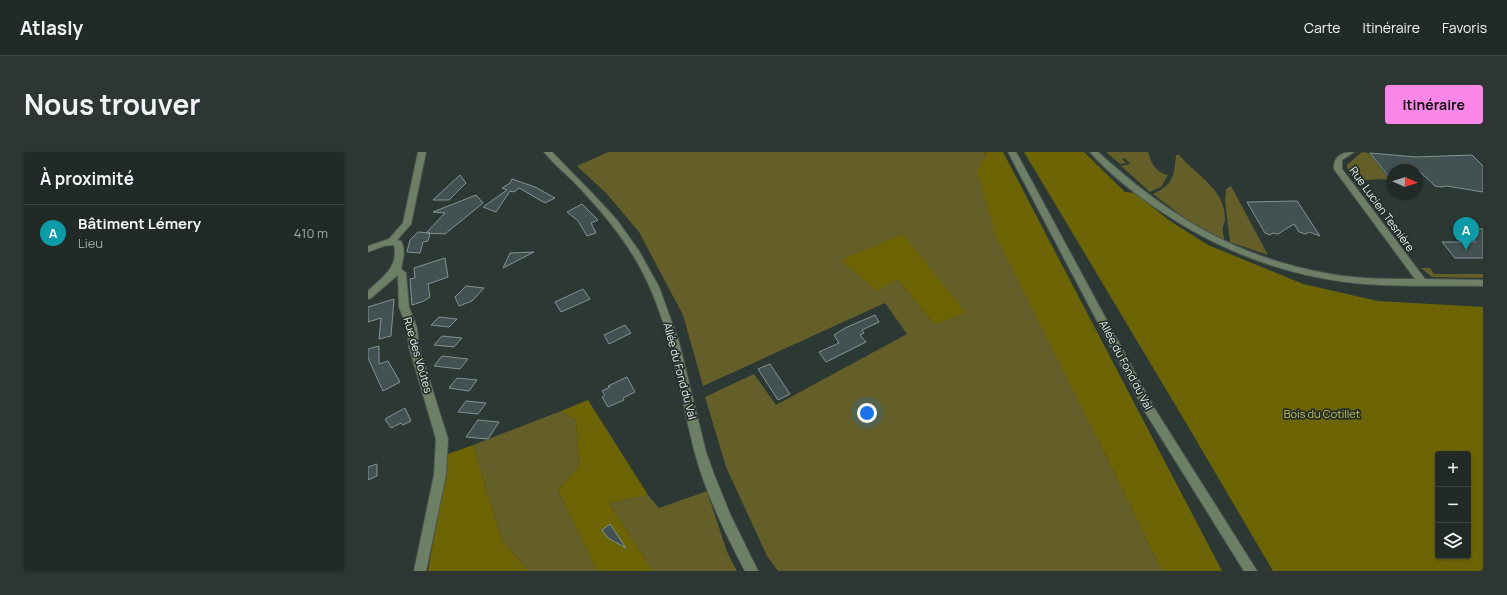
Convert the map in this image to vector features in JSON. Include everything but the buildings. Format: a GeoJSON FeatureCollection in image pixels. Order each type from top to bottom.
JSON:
{"type":"FeatureCollection","features":[{"type":"Feature","properties":{"kind":"street"},"geometry":{"type":"LineString","coordinates":[[392,242],[407,224],[422,152]]}},
{"type":"Feature","properties":{"kind":"street","name":"Allée du Fond du Val"},"geometry":{"type":"LineString","coordinates":[[548,152],[588,191],[610,217],[632,246],[647,271],[672,333],[704,463],[723,513],[752,571]]}},
{"type":"Feature","properties":{"kind":"street","name":"Allée du Fond du Val"},"geometry":{"type":"LineString","coordinates":[[1012,152],[1149,409],[1251,571]]}},
{"type":"Feature","properties":{"kind":"street"},"geometry":{"type":"LineString","coordinates":[[1094,152],[1128,183],[1163,210],[1206,237],[1234,250],[1286,267],[1326,276],[1365,281],[1483,283]]}},
{"type":"Feature","properties":{"kind":"street","name":"Rue Lucien Tesnière"},"geometry":{"type":"LineString","coordinates":[[1350,152],[1338,159],[1338,169],[1422,282]]}},
{"type":"Feature","properties":{"kind":"street"},"geometry":{"type":"LineString","coordinates":[[368,249],[378,244],[392,242],[398,243],[400,254],[396,270],[368,296]]}},
{"type":"Feature","properties":{"kind":"street","name":"Rue des Voûtes"},"geometry":{"type":"LineString","coordinates":[[396,270],[402,273],[404,307],[412,328],[414,347],[442,439],[440,475],[420,571]]}},
{"type":"Feature","properties":{"kind":"shaded area"},"geometry":{"type":"Polygon","coordinates":[[[608,152],[984,152],[1099,442],[1162,571],[778,571],[767,556],[726,467],[705,397],[754,374],[776,405],[907,334],[885,303],[703,386],[683,315],[639,232],[607,194],[577,166],[608,152]],[[897,279],[935,325],[965,312],[897,279]]]}},
{"type":"Feature","properties":{"kind":"shaded area"},"geometry":{"type":"Polygon","coordinates":[[[1106,152],[1148,152],[1157,170],[1168,175],[1161,187],[1150,192],[1121,166],[1130,164],[1125,158],[1122,159],[1126,163],[1120,164],[1106,152]]]}},
{"type":"Feature","properties":{"kind":"shaded area"},"geometry":{"type":"Polygon","coordinates":[[[1362,152],[1369,153],[1387,176],[1387,180],[1356,181],[1347,168],[1347,165],[1362,152]]]}},
{"type":"Feature","properties":{"kind":"shaded area"},"geometry":{"type":"Polygon","coordinates":[[[1176,155],[1179,155],[1209,184],[1220,199],[1224,208],[1224,240],[1186,219],[1153,194],[1160,191],[1169,183],[1173,174],[1176,155]]]}},
{"type":"Feature","properties":{"kind":"shaded area"},"geometry":{"type":"Polygon","coordinates":[[[1231,186],[1268,255],[1230,242],[1225,201],[1226,189],[1231,186]]]}},
{"type":"Feature","properties":{"kind":"shaded area"},"geometry":{"type":"Polygon","coordinates":[[[1421,268],[1430,268],[1434,274],[1483,274],[1483,278],[1432,277],[1421,268]]]}},
{"type":"Feature","properties":{"kind":"shaded area"},"geometry":{"type":"Polygon","coordinates":[[[561,411],[576,420],[579,467],[558,490],[597,571],[529,571],[502,540],[473,445],[561,411]]]}},
{"type":"Feature","properties":{"kind":"shaded area"},"geometry":{"type":"Polygon","coordinates":[[[707,491],[727,552],[737,571],[653,571],[609,503],[648,495],[659,508],[707,491]]]}},
{"type":"Feature","properties":{"kind":"green space"},"geometry":{"type":"Polygon","coordinates":[[[984,152],[1003,152],[1222,571],[1162,571],[996,236],[977,170],[986,155],[984,152]]]}},
{"type":"Feature","properties":{"kind":"green space","name":"Bois du Cotillet"},"geometry":{"type":"Polygon","coordinates":[[[1024,152],[1084,152],[1125,192],[1135,193],[1170,221],[1208,245],[1303,284],[1378,301],[1483,307],[1483,571],[1273,571],[1024,152]]]}},
{"type":"Feature","properties":{"kind":"green space"},"geometry":{"type":"Polygon","coordinates":[[[903,234],[966,312],[935,325],[897,279],[877,291],[841,260],[903,234]]]}},
{"type":"Feature","properties":{"kind":"green space"},"geometry":{"type":"Polygon","coordinates":[[[588,400],[648,495],[609,503],[653,571],[597,571],[558,490],[579,467],[576,420],[561,411],[588,400]]]}},
{"type":"Feature","properties":{"kind":"green space"},"geometry":{"type":"Polygon","coordinates":[[[473,445],[502,540],[529,571],[428,571],[448,454],[473,445]]]}},
{"type":"Feature","properties":{"kind":"place","name":"Bâtiment Lémery"},"geometry":{"type":"Point","coordinates":[1466,250]}}]}
